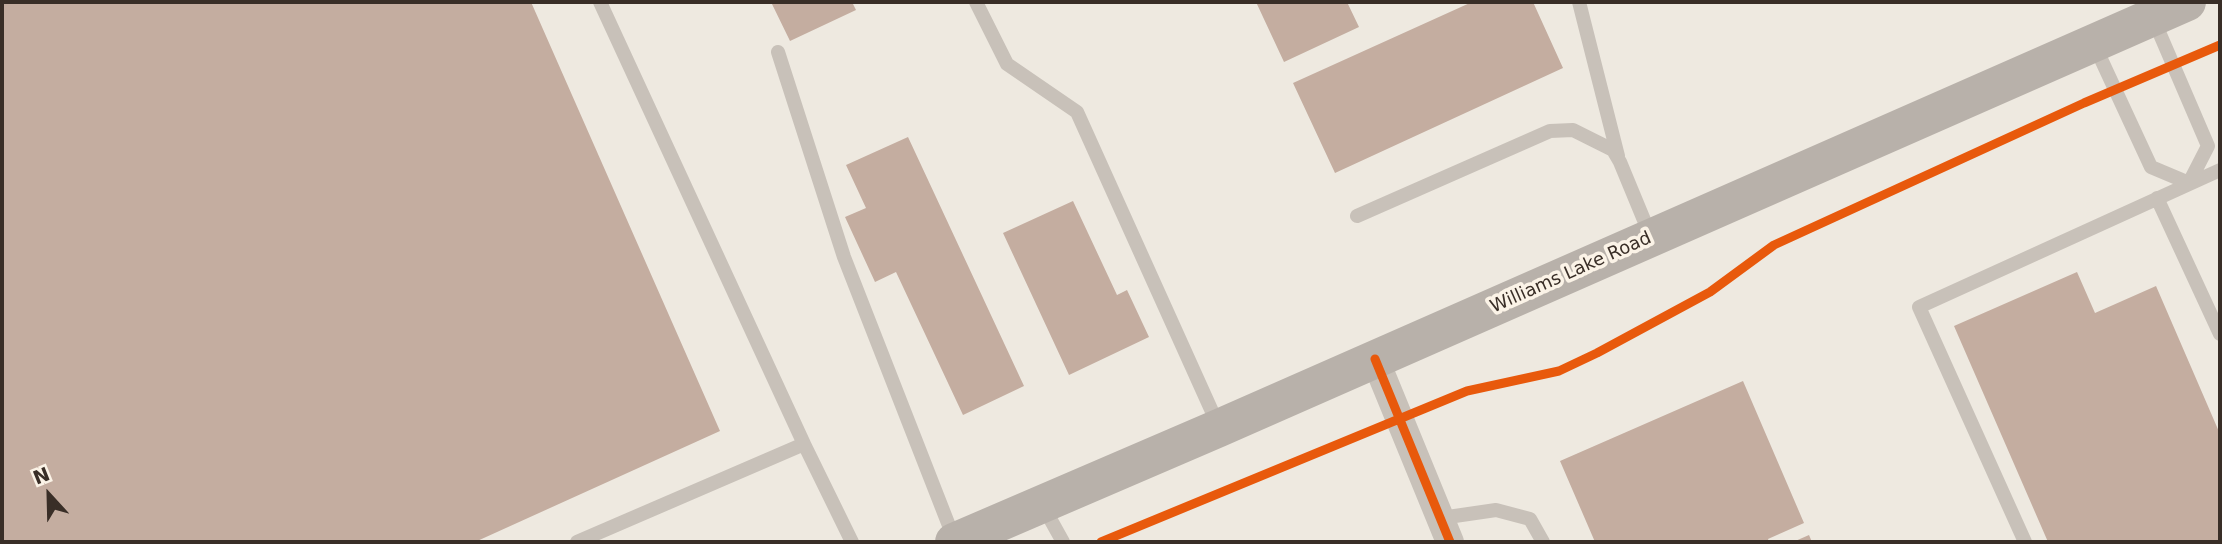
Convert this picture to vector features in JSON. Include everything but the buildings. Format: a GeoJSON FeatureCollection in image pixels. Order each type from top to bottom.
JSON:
{"type":"FeatureCollection","features":[{"type":"Feature","properties":{"kind":"main road","name":"Williams Lake Road"},"geometry":{"type":"LineString","coordinates":[[955,542],[2187,2]]}},
{"type":"Feature","properties":{"kind":"street"},"geometry":{"type":"LineString","coordinates":[[1374,359],[1446,530]]}},
{"type":"Feature","properties":{"kind":"lane"},"geometry":{"type":"LineString","coordinates":[[600,2],[852,542]]}},
{"type":"Feature","properties":{"kind":"lane"},"geometry":{"type":"LineString","coordinates":[[976,2],[1007,64],[1077,112],[1219,428]]}},
{"type":"Feature","properties":{"kind":"lane"},"geometry":{"type":"LineString","coordinates":[[1579,2],[1620,162]]}},
{"type":"Feature","properties":{"kind":"lane"},"geometry":{"type":"LineString","coordinates":[[2152,18],[2208,146],[2189,183]]}},
{"type":"Feature","properties":{"kind":"lane"},"geometry":{"type":"LineString","coordinates":[[2094,42],[2151,167],[2189,183]]}},
{"type":"Feature","properties":{"kind":"lane"},"geometry":{"type":"LineString","coordinates":[[778,52],[845,257],[955,542]]}},
{"type":"Feature","properties":{"kind":"lane"},"geometry":{"type":"LineString","coordinates":[[1357,216],[1550,131],[1573,130],[1613,150],[1651,237]]}},
{"type":"Feature","properties":{"kind":"lane"},"geometry":{"type":"LineString","coordinates":[[2025,542],[1919,307],[2220,170]]}},
{"type":"Feature","properties":{"kind":"lane"},"geometry":{"type":"LineString","coordinates":[[2157,198],[2220,334]]}},
{"type":"Feature","properties":{"kind":"lane"},"geometry":{"type":"LineString","coordinates":[[577,542],[804,444]]}},
{"type":"Feature","properties":{"kind":"lane"},"geometry":{"type":"LineString","coordinates":[[1043,505],[1063,542]]}},
{"type":"Feature","properties":{"kind":"lane"},"geometry":{"type":"LineString","coordinates":[[1446,530],[1496,510],[1530,519],[1543,542]]}},
{"type":"Feature","properties":{"kind":"cycle path"},"geometry":{"type":"LineString","coordinates":[[1101,542],[1467,391],[1559,371],[1710,292],[1774,245],[2084,103],[2220,45]]}},
{"type":"Feature","properties":{"kind":"cycle path"},"geometry":{"type":"LineString","coordinates":[[1375,359],[1450,542]]}}]}
